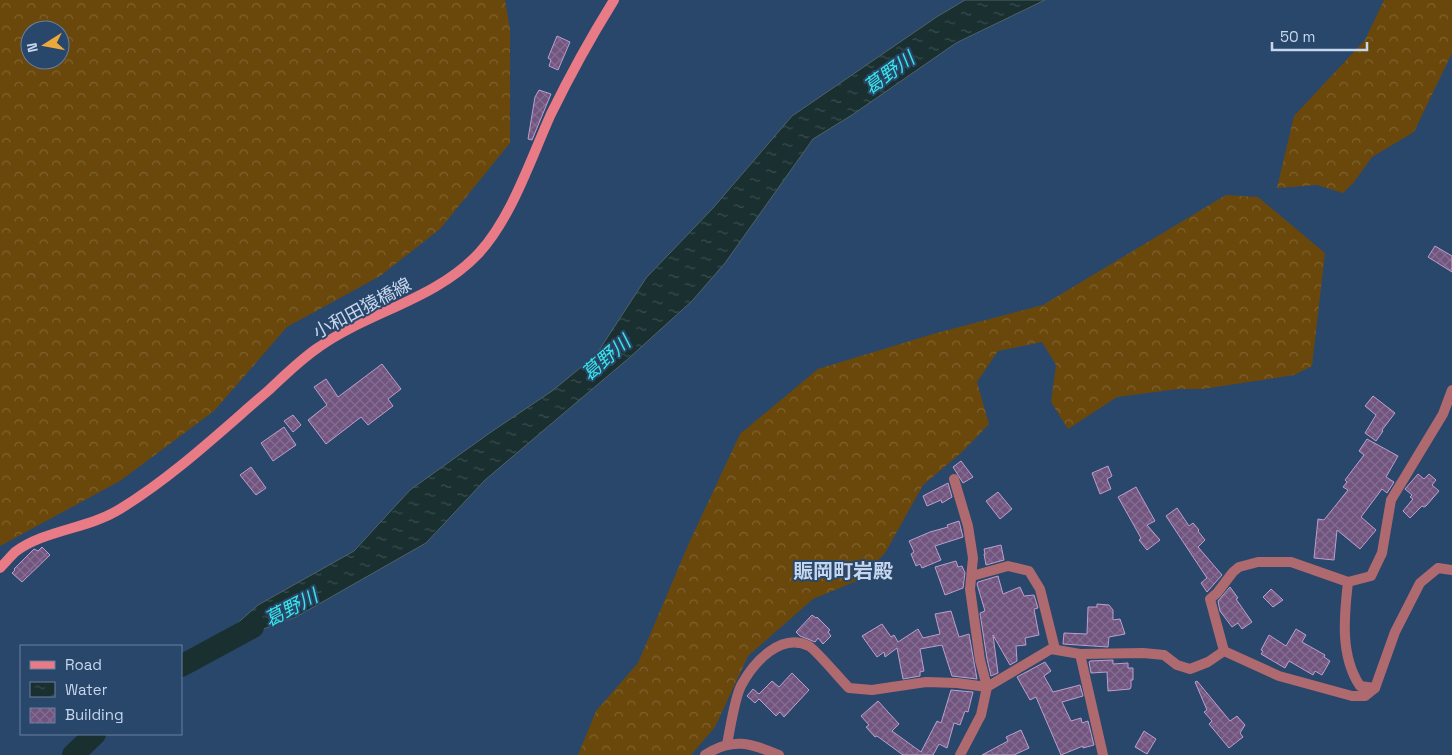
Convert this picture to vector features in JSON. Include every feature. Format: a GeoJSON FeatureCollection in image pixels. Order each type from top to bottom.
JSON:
{"type":"FeatureCollection","features":[{"type":"Feature","properties":{"kind":"main road","name":"小和田猿橋線"},"geometry":{"type":"LineString","coordinates":[[0,568],[16,552],[29,544],[98,520],[118,510],[145,492],[204,446],[318,348],[342,332],[434,288],[460,271],[480,252],[494,234],[514,198],[564,90],[614,0]]}},
{"type":"Feature","properties":{"kind":"street"},"geometry":{"type":"LineString","coordinates":[[1224,651],[1210,599],[1239,567],[1258,562],[1291,562],[1348,582],[1371,576],[1382,553],[1391,500],[1443,414],[1452,390]]}},
{"type":"Feature","properties":{"kind":"street"},"geometry":{"type":"LineString","coordinates":[[954,479],[968,526],[973,558],[970,589],[980,660],[987,688],[981,715],[960,755]]}},
{"type":"Feature","properties":{"kind":"street"},"geometry":{"type":"LineString","coordinates":[[972,576],[1008,566],[1029,571],[1040,589],[1055,649]]}},
{"type":"Feature","properties":{"kind":"street"},"geometry":{"type":"LineString","coordinates":[[1224,651],[1279,676],[1352,696],[1364,696],[1375,688],[1395,632],[1420,583],[1438,568],[1452,570]]}},
{"type":"Feature","properties":{"kind":"street"},"geometry":{"type":"LineString","coordinates":[[1348,582],[1344,634],[1348,656],[1355,679],[1360,686],[1375,688]]}},
{"type":"Feature","properties":{"kind":"street"},"geometry":{"type":"LineString","coordinates":[[727,744],[741,685],[759,660],[771,649],[793,642],[809,646],[849,688],[872,690],[926,682],[956,683],[987,688],[1051,649],[1080,654],[1143,652],[1164,655],[1177,664],[1190,669],[1208,662],[1224,651]]}},
{"type":"Feature","properties":{"kind":"street"},"geometry":{"type":"LineString","coordinates":[[1080,654],[1103,755]]}},
{"type":"Feature","properties":{"kind":"street"},"geometry":{"type":"LineString","coordinates":[[705,755],[727,744],[741,743],[754,745],[779,755]]}},
{"type":"Feature","properties":{"kind":"green space"},"geometry":{"type":"Polygon","coordinates":[[[0,0],[505,0],[510,29],[510,143],[440,229],[380,276],[287,327],[214,411],[120,481],[0,546],[0,0]]]}},
{"type":"Feature","properties":{"kind":"green space"},"geometry":{"type":"Polygon","coordinates":[[[1384,0],[1452,0],[1452,53],[1414,132],[1372,157],[1354,182],[1343,193],[1317,185],[1277,188],[1294,116],[1365,40],[1384,0]]]}},
{"type":"Feature","properties":{"kind":"green space"},"geometry":{"type":"Polygon","coordinates":[[[1226,195],[1258,197],[1325,253],[1312,366],[1294,375],[1203,389],[1178,389],[1117,397],[1068,429],[1051,402],[1056,365],[1042,342],[998,351],[977,382],[989,424],[962,452],[923,485],[885,553],[859,580],[813,599],[748,656],[715,727],[691,755],[578,755],[596,711],[638,663],[689,543],[740,434],[818,369],[933,334],[1043,305],[1226,195]]]}},
{"type":"Feature","properties":{"kind":"water"},"geometry":{"type":"Polygon","coordinates":[[[965,0],[1045,0],[956,43],[852,115],[813,139],[725,263],[692,301],[629,358],[485,480],[426,543],[296,617],[258,631],[231,646],[225,645],[225,634],[258,605],[354,551],[410,490],[552,391],[596,355],[646,278],[713,208],[792,116],[938,16],[965,0]]]}},
{"type":"Feature","properties":{"kind":"building"},"geometry":{"type":"Polygon","coordinates":[[[557,36],[570,42],[558,70],[549,66],[551,60],[548,58],[557,36]]]}},
{"type":"Feature","properties":{"kind":"building"},"geometry":{"type":"Polygon","coordinates":[[[539,90],[551,94],[532,140],[528,139],[535,97],[539,90]]]}},
{"type":"Feature","properties":{"kind":"building"},"geometry":{"type":"Polygon","coordinates":[[[1435,246],[1452,256],[1452,272],[1428,257],[1435,246]]]}},
{"type":"Feature","properties":{"kind":"building"},"geometry":{"type":"Polygon","coordinates":[[[382,364],[401,389],[388,399],[393,406],[368,425],[361,417],[326,444],[308,420],[327,405],[314,387],[326,379],[338,397],[382,364]]]}},
{"type":"Feature","properties":{"kind":"building"},"geometry":{"type":"Polygon","coordinates":[[[1373,396],[1395,413],[1376,441],[1365,433],[1376,415],[1365,406],[1373,396]]]}},
{"type":"Feature","properties":{"kind":"building"},"geometry":{"type":"Polygon","coordinates":[[[293,415],[301,425],[293,432],[284,421],[293,415]]]}},
{"type":"Feature","properties":{"kind":"building"},"geometry":{"type":"Polygon","coordinates":[[[284,427],[296,445],[273,461],[261,443],[284,427]]]}},
{"type":"Feature","properties":{"kind":"building"},"geometry":{"type":"Polygon","coordinates":[[[1367,439],[1398,456],[1386,477],[1394,482],[1387,493],[1382,489],[1361,517],[1376,530],[1360,549],[1337,530],[1334,560],[1314,558],[1318,519],[1324,520],[1348,490],[1343,487],[1347,482],[1345,480],[1364,455],[1359,451],[1367,439]]]}},
{"type":"Feature","properties":{"kind":"building"},"geometry":{"type":"Polygon","coordinates":[[[961,461],[973,477],[963,483],[953,467],[961,461]]]}},
{"type":"Feature","properties":{"kind":"building"},"geometry":{"type":"Polygon","coordinates":[[[1108,466],[1112,476],[1107,479],[1111,489],[1100,494],[1092,473],[1108,466]]]}},
{"type":"Feature","properties":{"kind":"building"},"geometry":{"type":"Polygon","coordinates":[[[251,467],[266,488],[256,495],[240,475],[251,467]]]}},
{"type":"Feature","properties":{"kind":"building"},"geometry":{"type":"Polygon","coordinates":[[[1418,474],[1424,479],[1429,474],[1436,480],[1432,485],[1439,491],[1426,506],[1422,506],[1410,518],[1403,511],[1413,499],[1410,497],[1412,495],[1405,489],[1418,474]]]}},
{"type":"Feature","properties":{"kind":"building"},"geometry":{"type":"Polygon","coordinates":[[[948,483],[952,497],[942,503],[941,500],[927,506],[923,496],[948,483]]]}},
{"type":"Feature","properties":{"kind":"building"},"geometry":{"type":"Polygon","coordinates":[[[1136,487],[1155,521],[1147,525],[1160,540],[1147,550],[1139,540],[1141,538],[1118,497],[1136,487]]]}},
{"type":"Feature","properties":{"kind":"building"},"geometry":{"type":"Polygon","coordinates":[[[998,492],[1012,509],[1000,519],[986,501],[998,492]]]}},
{"type":"Feature","properties":{"kind":"building"},"geometry":{"type":"Polygon","coordinates":[[[1177,508],[1189,526],[1193,523],[1199,530],[1205,540],[1198,547],[1222,575],[1207,592],[1201,583],[1207,578],[1166,516],[1177,508]]]}},
{"type":"Feature","properties":{"kind":"building"},"geometry":{"type":"Polygon","coordinates":[[[959,521],[963,537],[935,546],[941,560],[922,568],[920,564],[916,566],[911,554],[914,552],[909,541],[959,521]]]}},
{"type":"Feature","properties":{"kind":"building"},"geometry":{"type":"Polygon","coordinates":[[[1001,545],[1004,560],[986,565],[984,549],[1001,545]]]}},
{"type":"Feature","properties":{"kind":"building"},"geometry":{"type":"Polygon","coordinates":[[[42,547],[50,555],[22,582],[12,573],[14,569],[34,549],[38,551],[42,547]]]}},
{"type":"Feature","properties":{"kind":"building"},"geometry":{"type":"Polygon","coordinates":[[[956,561],[958,567],[962,566],[965,573],[963,588],[945,595],[935,567],[956,561]]]}},
{"type":"Feature","properties":{"kind":"building"},"geometry":{"type":"Polygon","coordinates":[[[998,576],[1003,594],[1020,587],[1024,596],[1034,595],[1038,608],[1034,609],[1039,635],[1025,638],[1026,645],[1016,646],[1017,661],[1010,665],[993,635],[998,673],[991,676],[980,613],[985,611],[977,584],[978,582],[998,576]]]}},
{"type":"Feature","properties":{"kind":"building"},"geometry":{"type":"Polygon","coordinates":[[[1230,587],[1252,622],[1242,629],[1238,623],[1232,627],[1220,611],[1218,601],[1230,587]]]}},
{"type":"Feature","properties":{"kind":"building"},"geometry":{"type":"Polygon","coordinates":[[[1271,589],[1283,600],[1273,607],[1263,597],[1271,589]]]}},
{"type":"Feature","properties":{"kind":"building"},"geometry":{"type":"Polygon","coordinates":[[[1097,604],[1109,605],[1113,610],[1113,620],[1120,619],[1125,634],[1109,637],[1108,647],[1063,644],[1064,633],[1087,634],[1088,607],[1097,607],[1097,604]]]}},
{"type":"Feature","properties":{"kind":"building"},"geometry":{"type":"Polygon","coordinates":[[[951,611],[959,637],[969,634],[977,679],[952,676],[942,645],[920,649],[924,671],[920,672],[920,676],[903,679],[897,648],[885,657],[884,652],[877,657],[862,636],[882,624],[891,637],[894,635],[898,642],[918,629],[923,638],[940,634],[935,614],[951,611]]]}},
{"type":"Feature","properties":{"kind":"building"},"geometry":{"type":"Polygon","coordinates":[[[812,615],[817,617],[830,630],[828,632],[831,636],[823,644],[818,638],[815,642],[800,636],[796,632],[812,615]]]}},
{"type":"Feature","properties":{"kind":"building"},"geometry":{"type":"Polygon","coordinates":[[[1296,629],[1306,635],[1302,642],[1325,655],[1324,657],[1330,661],[1322,675],[1315,671],[1313,675],[1289,661],[1285,668],[1261,654],[1263,651],[1261,650],[1269,635],[1286,646],[1296,629]]]}},
{"type":"Feature","properties":{"kind":"building"},"geometry":{"type":"Polygon","coordinates":[[[1113,660],[1113,664],[1128,663],[1128,668],[1133,668],[1133,680],[1131,680],[1130,689],[1108,691],[1107,672],[1091,673],[1090,661],[1113,660]]]}},
{"type":"Feature","properties":{"kind":"building"},"geometry":{"type":"Polygon","coordinates":[[[1045,662],[1051,671],[1044,676],[1053,692],[1080,685],[1083,696],[1062,702],[1071,721],[1081,718],[1082,723],[1088,721],[1094,745],[1083,748],[1083,746],[1061,755],[1036,697],[1030,700],[1017,677],[1045,662]]]}},
{"type":"Feature","properties":{"kind":"building"},"geometry":{"type":"Polygon","coordinates":[[[792,673],[809,690],[784,717],[780,712],[776,716],[759,699],[755,703],[747,696],[753,689],[759,694],[772,681],[779,687],[792,673]]]}},
{"type":"Feature","properties":{"kind":"building"},"geometry":{"type":"Polygon","coordinates":[[[1197,681],[1230,721],[1237,716],[1245,725],[1240,733],[1243,737],[1229,748],[1209,724],[1212,721],[1204,712],[1207,710],[1195,682],[1197,681]]]}},
{"type":"Feature","properties":{"kind":"building"},"geometry":{"type":"Polygon","coordinates":[[[951,690],[973,692],[968,712],[965,711],[960,725],[954,723],[947,748],[939,744],[933,755],[903,755],[877,736],[875,737],[866,727],[869,725],[861,716],[878,701],[899,724],[892,731],[921,752],[937,721],[941,723],[951,690]]]}},
{"type":"Feature","properties":{"kind":"building"},"geometry":{"type":"Polygon","coordinates":[[[1021,730],[1029,748],[1014,755],[982,755],[1008,741],[1006,737],[1021,730]]]}},
{"type":"Feature","properties":{"kind":"building"},"geometry":{"type":"Polygon","coordinates":[[[1144,731],[1156,739],[1147,754],[1135,747],[1144,731]]]}},
{"type":"Feature","properties":{"kind":"waterway","name":"葛野川"},"geometry":{"type":"LineString","coordinates":[[182,665],[253,627]]}},
{"type":"Feature","properties":{"kind":"waterway","name":"葛野川"},"geometry":{"type":"LineString","coordinates":[[73,755],[94,735]]}},
{"type":"Feature","properties":{"kind":"district","name":"賑岡町岩殿"},"geometry":{"type":"Point","coordinates":[843,571]}}]}
